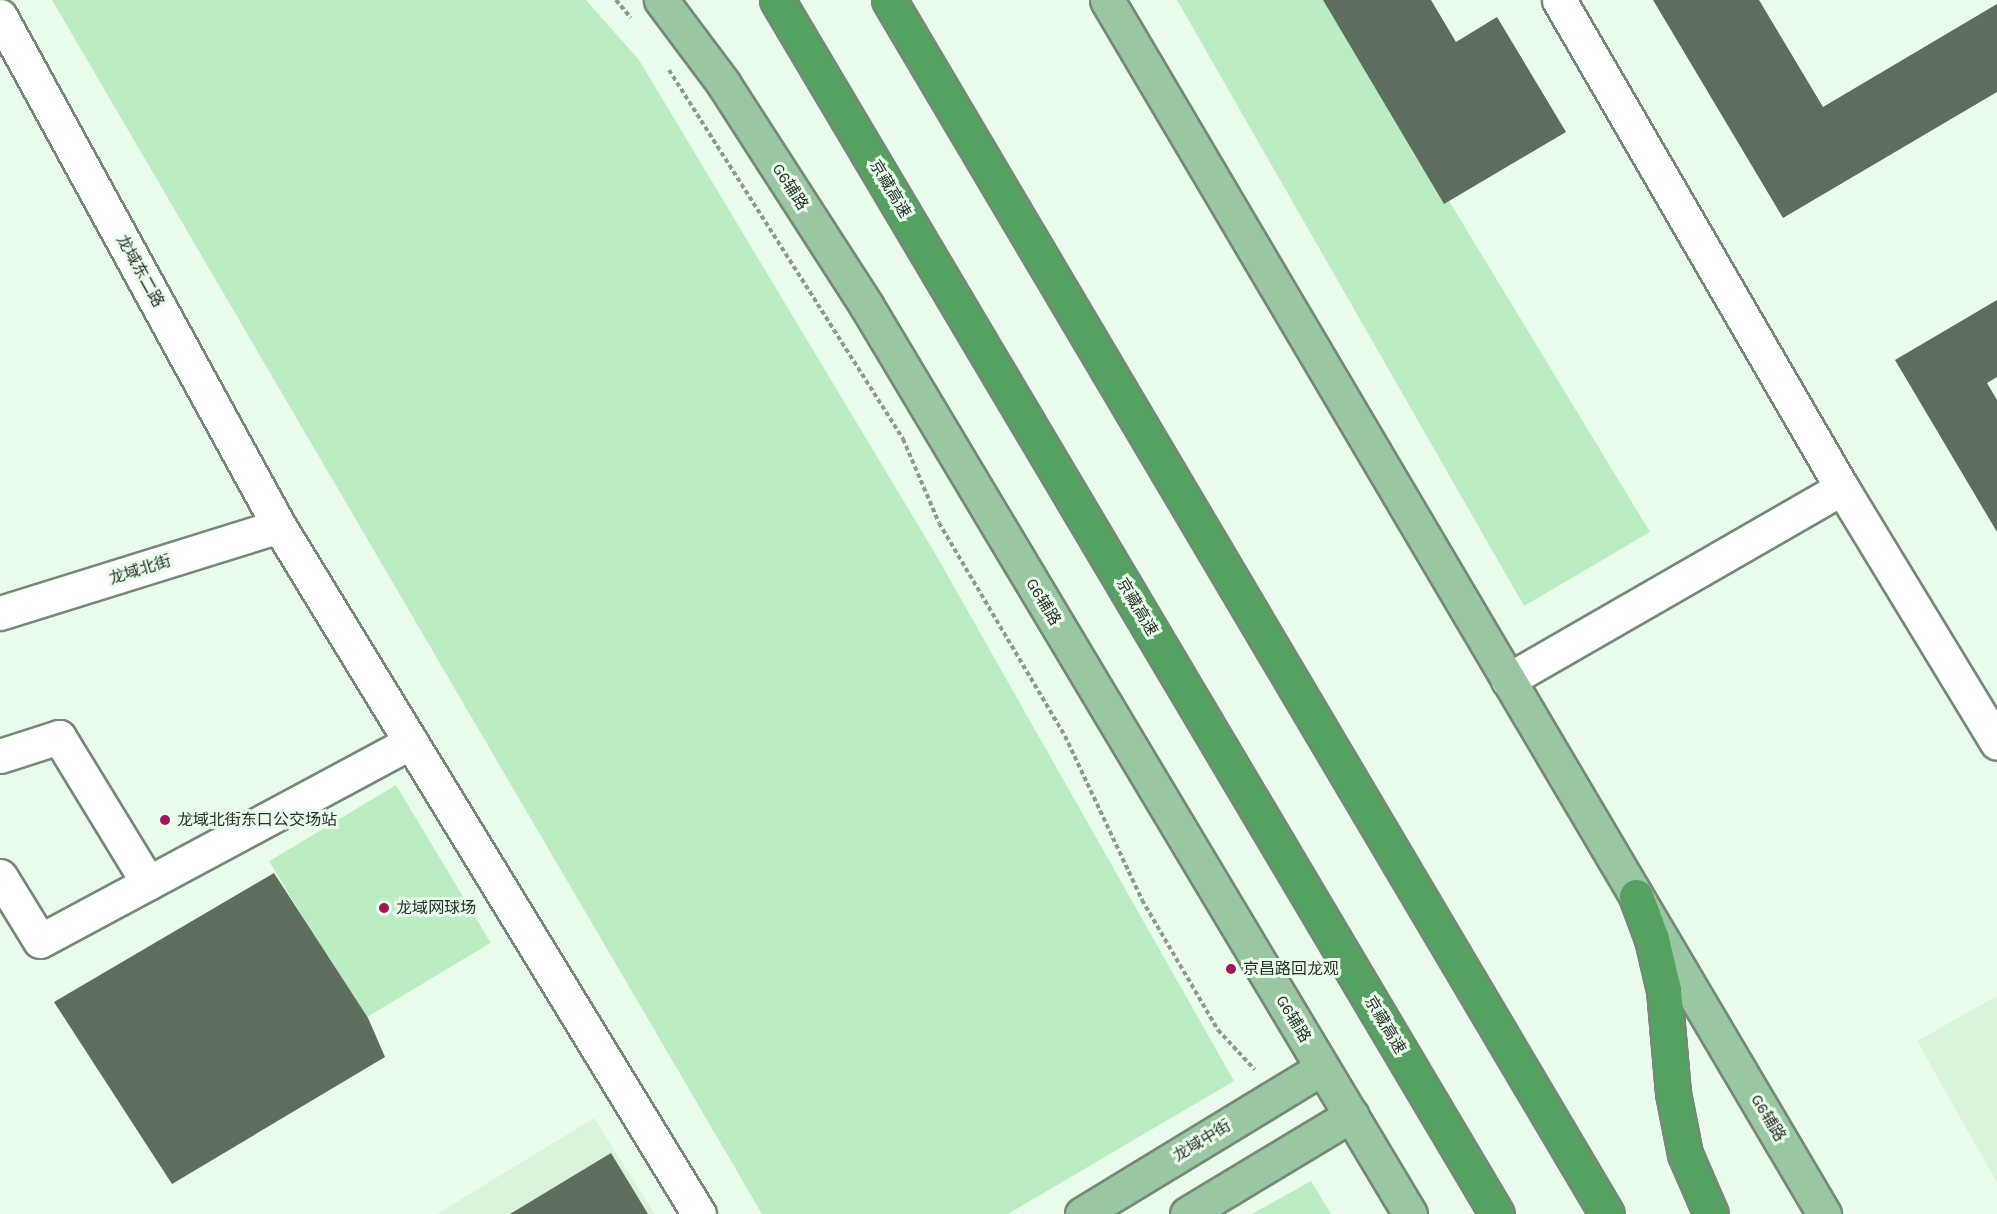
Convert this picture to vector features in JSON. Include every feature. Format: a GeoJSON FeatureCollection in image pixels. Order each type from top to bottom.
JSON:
{"type":"FeatureCollection","features":[{"type":"Feature","properties":{"kind":"highway","name":"京藏高速"},"geometry":{"type":"LineString","coordinates":[[777,0],[1497,1214]]}},
{"type":"Feature","properties":{"kind":"highway"},"geometry":{"type":"LineString","coordinates":[[889,0],[1607,1214]]}},
{"type":"Feature","properties":{"kind":"highway"},"geometry":{"type":"LineString","coordinates":[[1636,896],[1652,939],[1664,990],[1673,1093],[1685,1154],[1711,1214]]}},
{"type":"Feature","properties":{"kind":"main road","name":"G6辅路"},"geometry":{"type":"LineString","coordinates":[[661,0],[723,83],[866,305],[1410,1214]]}},
{"type":"Feature","properties":{"kind":"main road","name":"G6辅路"},"geometry":{"type":"LineString","coordinates":[[1107,0],[1824,1214]]}},
{"type":"Feature","properties":{"kind":"main road","name":"龙域中街"},"geometry":{"type":"LineString","coordinates":[[1082,1214],[1322,1068]]}},
{"type":"Feature","properties":{"kind":"main road"},"geometry":{"type":"LineString","coordinates":[[1187,1214],[1351,1116]]}},
{"type":"Feature","properties":{"kind":"street"},"geometry":{"type":"LineString","coordinates":[[1560,0],[1842,488],[1997,743]]}},
{"type":"Feature","properties":{"kind":"street","name":"龙域东二路"},"geometry":{"type":"LineString","coordinates":[[0,16],[279,526],[699,1214]]}},
{"type":"Feature","properties":{"kind":"street"},"geometry":{"type":"LineString","coordinates":[[1508,680],[1842,488]]}},
{"type":"Feature","properties":{"kind":"street","name":"龙域北街"},"geometry":{"type":"LineString","coordinates":[[0,613],[279,526]]}},
{"type":"Feature","properties":{"kind":"street"},"geometry":{"type":"LineString","coordinates":[[0,756],[59,737],[148,883]]}},
{"type":"Feature","properties":{"kind":"street"},"geometry":{"type":"LineString","coordinates":[[0,876],[40,941],[411,742]]}},
{"type":"Feature","properties":{"kind":"path"},"geometry":{"type":"LineString","coordinates":[[616,0],[633,21]]}},
{"type":"Feature","properties":{"kind":"path"},"geometry":{"type":"LineString","coordinates":[[664,62],[903,439],[939,523],[1065,736],[1142,900],[1218,1030],[1242,1058],[1282,1093]]}},
{"type":"Feature","properties":{"kind":"shaded area"},"geometry":{"type":"Polygon","coordinates":[[[1997,996],[1997,1183],[1917,1041],[1997,996]]]}},
{"type":"Feature","properties":{"kind":"shaded area"},"geometry":{"type":"Polygon","coordinates":[[[594,1118],[655,1214],[437,1214],[594,1118]]]}},
{"type":"Feature","properties":{"kind":"green space"},"geometry":{"type":"Polygon","coordinates":[[[52,0],[586,0],[639,60],[936,555],[1234,1081],[1008,1214],[762,1214],[52,0]]]}},
{"type":"Feature","properties":{"kind":"green space"},"geometry":{"type":"Polygon","coordinates":[[[1177,0],[1327,0],[1650,532],[1524,606],[1177,0]]]}},
{"type":"Feature","properties":{"kind":"green space","name":"龙域网球场"},"geometry":{"type":"Polygon","coordinates":[[[396,785],[491,943],[364,1019],[269,861],[396,785]]]}},
{"type":"Feature","properties":{"kind":"green space"},"geometry":{"type":"Polygon","coordinates":[[[1311,1181],[1331,1214],[1252,1214],[1311,1181]]]}},
{"type":"Feature","properties":{"kind":"building"},"geometry":{"type":"Polygon","coordinates":[[[1323,0],[1431,0],[1456,42],[1497,17],[1566,132],[1444,204],[1323,0]]]}},
{"type":"Feature","properties":{"kind":"building"},"geometry":{"type":"Polygon","coordinates":[[[1653,0],[1759,0],[1823,107],[1997,4],[1997,92],[1783,218],[1653,0]]]}},
{"type":"Feature","properties":{"kind":"building"},"geometry":{"type":"Polygon","coordinates":[[[1997,300],[1997,377],[1987,383],[1997,400],[1997,532],[1895,360],[1997,300]]]}},
{"type":"Feature","properties":{"kind":"building"},"geometry":{"type":"Polygon","coordinates":[[[274,873],[368,1018],[385,1057],[172,1184],[54,1002],[274,873]]]}},
{"type":"Feature","properties":{"kind":"building"},"geometry":{"type":"Polygon","coordinates":[[[611,1153],[648,1214],[510,1214],[611,1153]]]}},
{"type":"Feature","properties":{"kind":"place","name":"龙域北街东口公交场站"},"geometry":{"type":"Point","coordinates":[165,820]}},
{"type":"Feature","properties":{"kind":"place","name":"龙域网球场"},"geometry":{"type":"Point","coordinates":[384,908]}},
{"type":"Feature","properties":{"kind":"place","name":"京昌路回龙观"},"geometry":{"type":"Point","coordinates":[1231,969]}}]}
